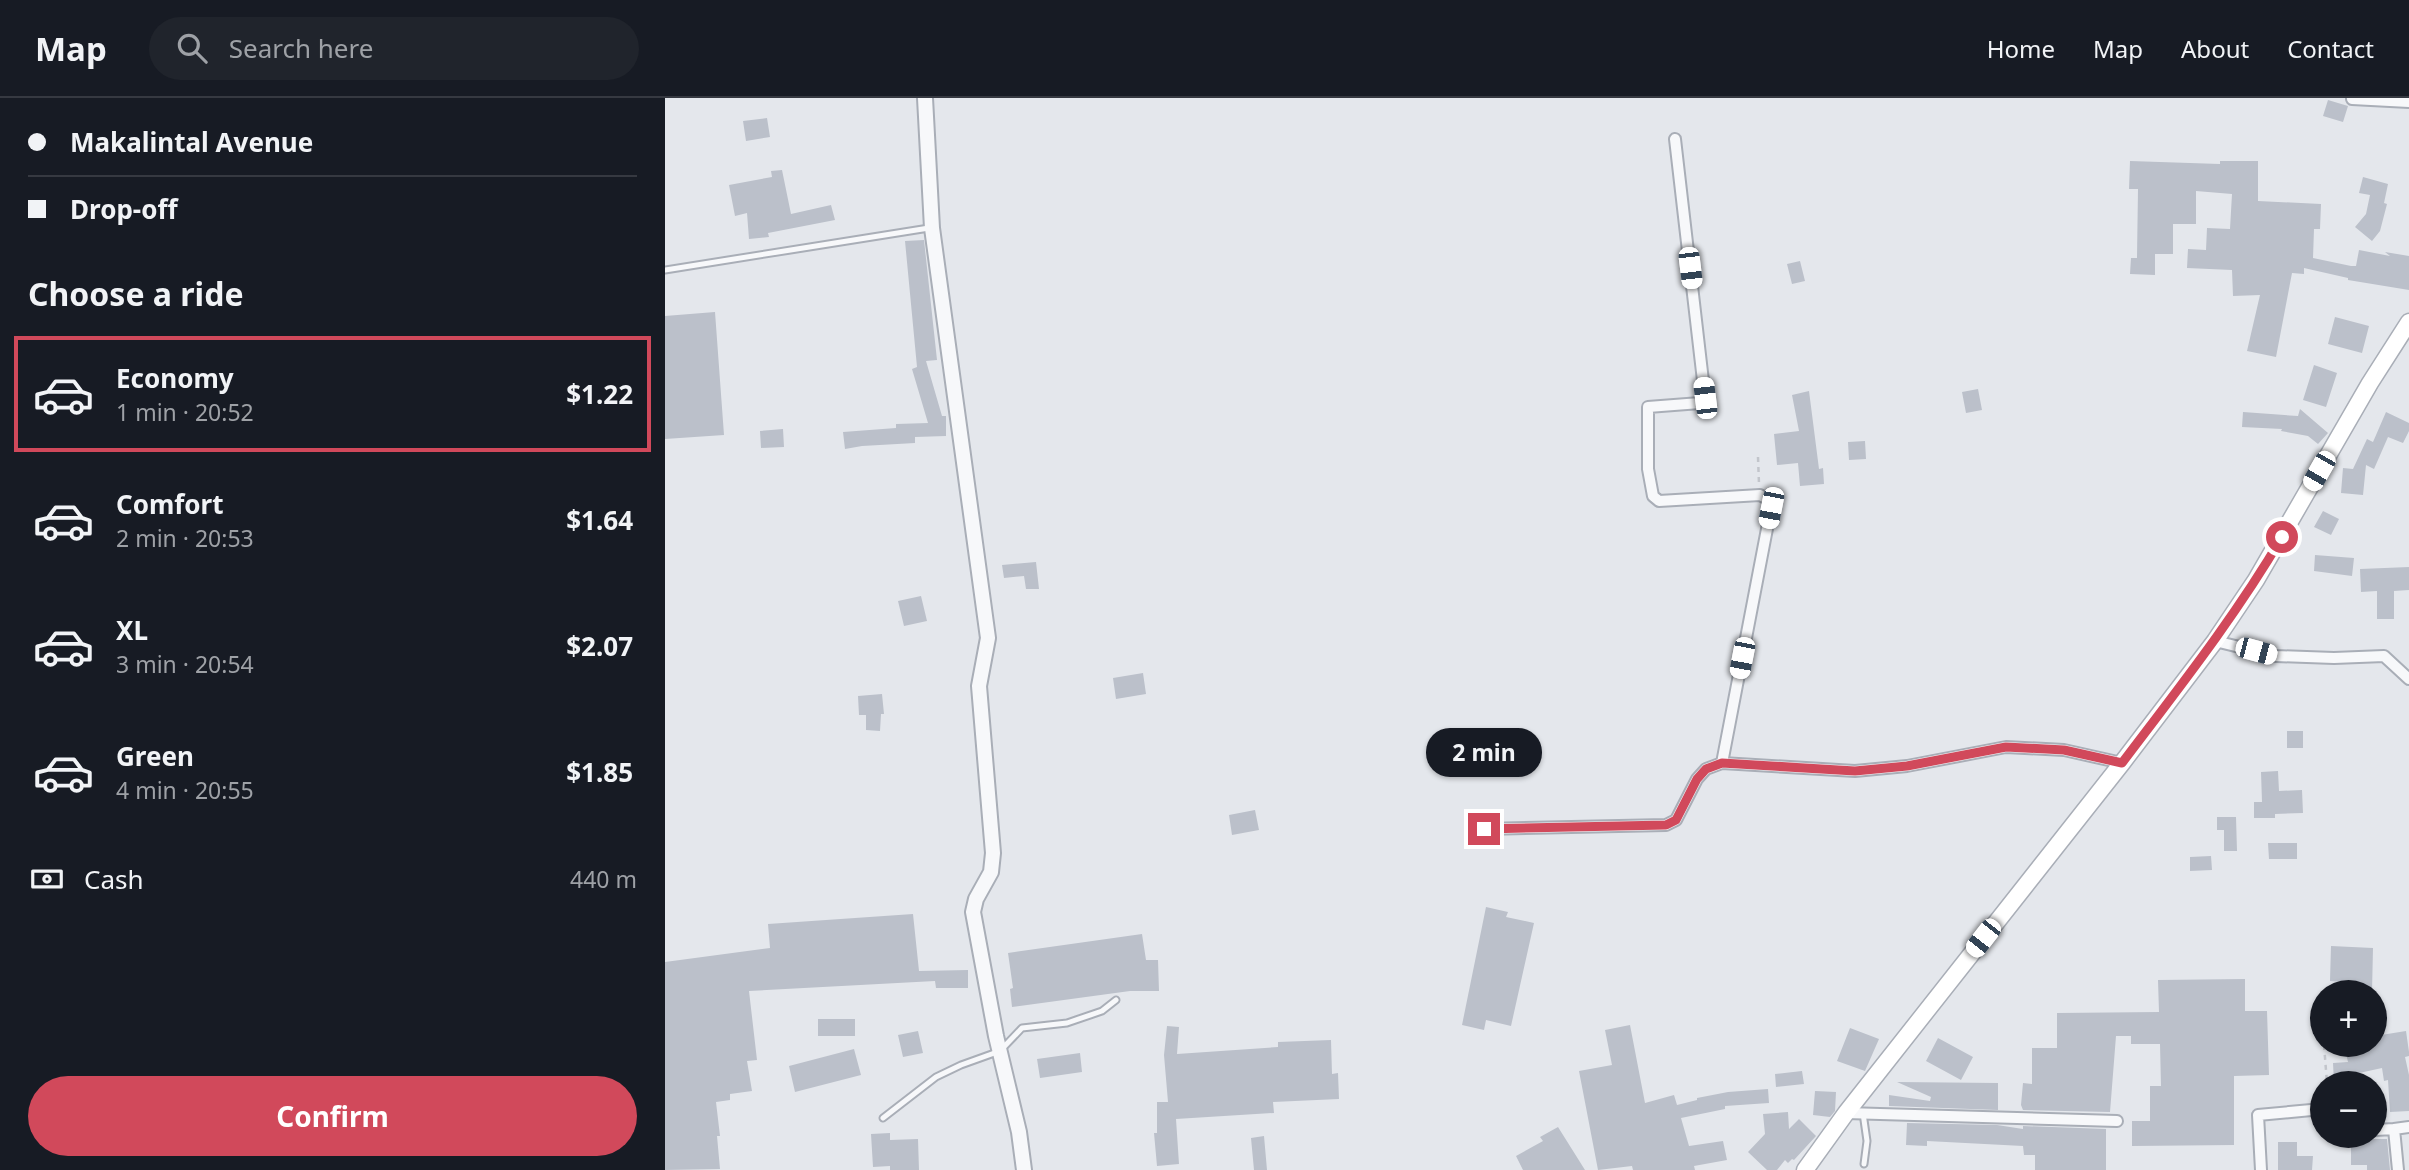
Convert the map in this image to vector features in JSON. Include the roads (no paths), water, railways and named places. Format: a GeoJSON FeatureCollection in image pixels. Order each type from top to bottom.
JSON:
{"type":"FeatureCollection","features":[{"type":"Feature","properties":{"kind":"main road"},"geometry":{"type":"LineString","coordinates":[[1805,1170],[1855,1113],[2215,640],[2256,580],[2409,321]]}},
{"type":"Feature","properties":{"kind":"street"},"geometry":{"type":"LineString","coordinates":[[925,98],[932,228],[988,638],[979,686],[993,853],[991,872],[976,898],[973,912],[1019,1132],[1024,1170]]}},
{"type":"Feature","properties":{"kind":"street"},"geometry":{"type":"LineString","coordinates":[[2352,99],[2409,102]]}},
{"type":"Feature","properties":{"kind":"street"},"geometry":{"type":"LineString","coordinates":[[1675,139],[1705,398],[1700,403],[1648,407],[1649,469],[1653,496],[1659,501],[1760,495],[1767,499],[1771,508],[1722,763]]}},
{"type":"Feature","properties":{"kind":"street"},"geometry":{"type":"LineString","coordinates":[[2215,640],[2276,656],[2384,656],[2409,679]]}},
{"type":"Feature","properties":{"kind":"street"},"geometry":{"type":"LineString","coordinates":[[1484,829],[1666,825],[1676,820],[1697,779],[1706,769],[1722,763],[1855,771],[1907,766],[2006,747],[2064,750],[2122,763]]}},
{"type":"Feature","properties":{"kind":"street"},"geometry":{"type":"LineString","coordinates":[[2261,1170],[2258,1115],[2310,1110]]}},
{"type":"Feature","properties":{"kind":"street"},"geometry":{"type":"LineString","coordinates":[[1855,1113],[2117,1121]]}},
{"type":"Feature","properties":{"kind":"street"},"geometry":{"type":"LineString","coordinates":[[2387,1129],[2409,1127]]}},
{"type":"Feature","properties":{"kind":"street"},"geometry":{"type":"LineString","coordinates":[[2394,1129],[2398,1170]]}},
{"type":"Feature","properties":{"kind":"lane"},"geometry":{"type":"LineString","coordinates":[[665,270],[932,228]]}},
{"type":"Feature","properties":{"kind":"lane"},"geometry":{"type":"LineString","coordinates":[[883,1118],[936,1077],[1000,1051],[1021,1028],[1067,1023],[1101,1011],[1117,1000]]}},
{"type":"Feature","properties":{"kind":"lane"},"geometry":{"type":"LineString","coordinates":[[1855,1113],[1867,1141],[1864,1164]]}}]}
